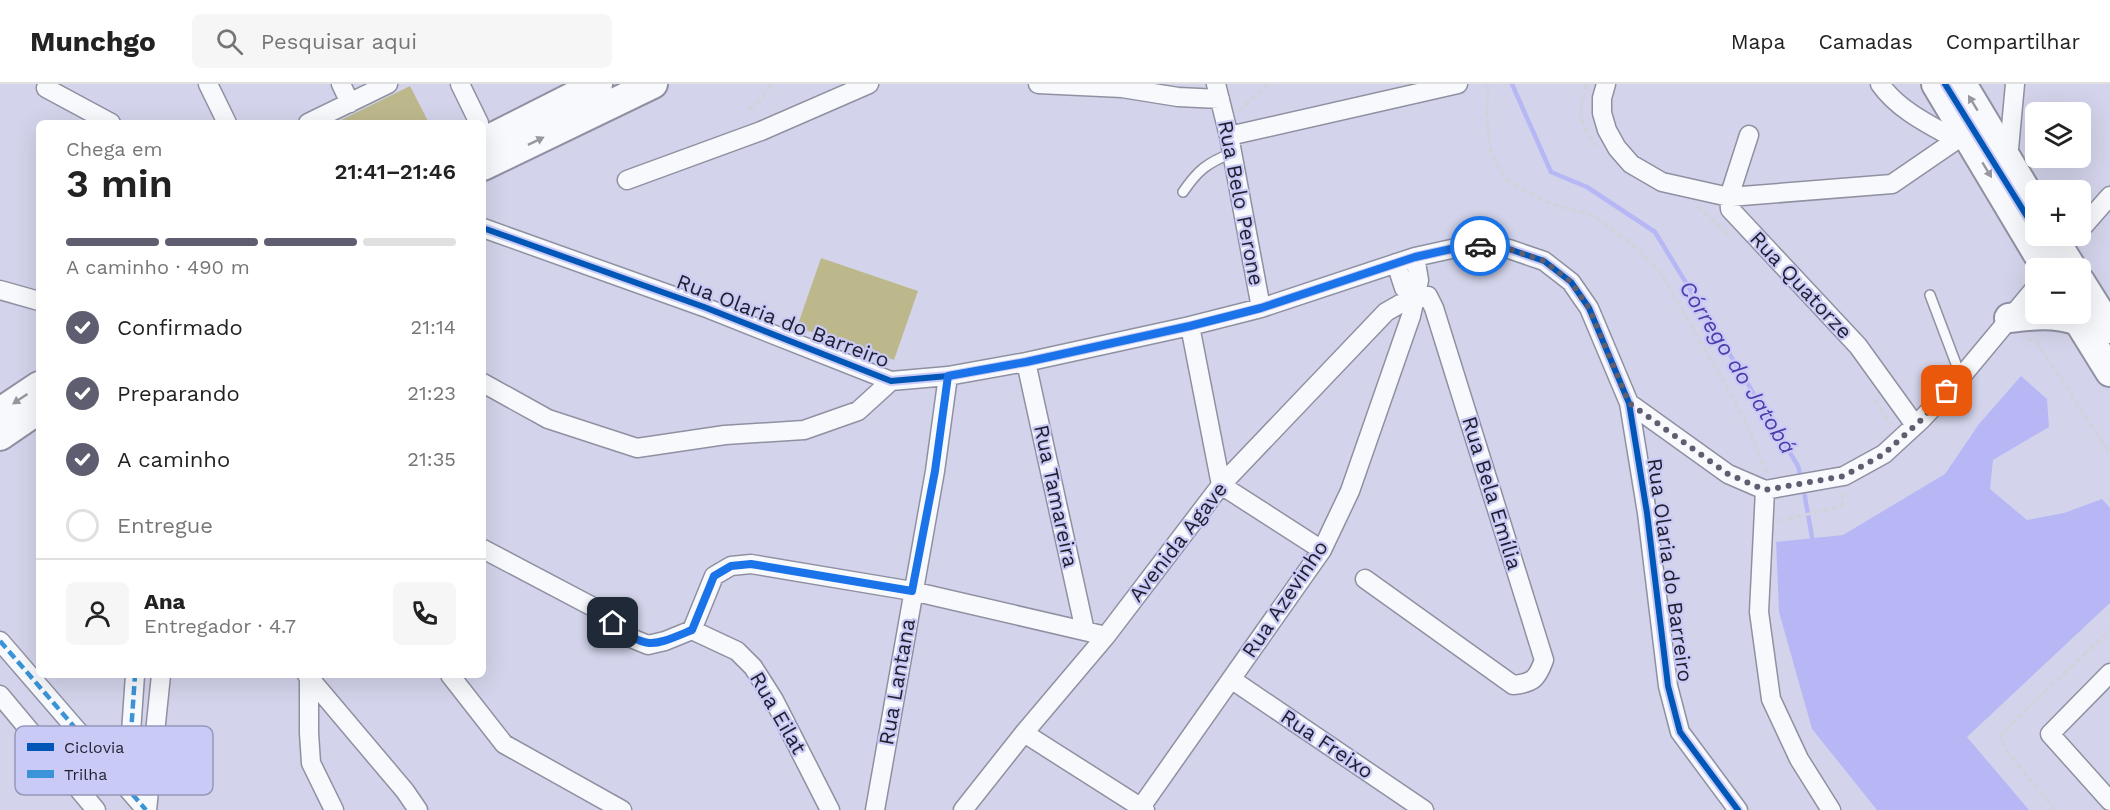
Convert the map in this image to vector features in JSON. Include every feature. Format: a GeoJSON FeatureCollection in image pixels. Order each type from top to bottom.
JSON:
{"type":"FeatureCollection","features":[{"type":"Feature","properties":{"kind":"main road"},"geometry":{"type":"LineString","coordinates":[[486,139],[598,84]]}},
{"type":"Feature","properties":{"kind":"main road"},"geometry":{"type":"LineString","coordinates":[[486,139],[653,84]]}},
{"type":"Feature","properties":{"kind":"main road"},"geometry":{"type":"LineString","coordinates":[[1936,84],[1961,137],[2060,255]]}},
{"type":"Feature","properties":{"kind":"main road"},"geometry":{"type":"LineString","coordinates":[[1962,84],[2025,189]]}},
{"type":"Feature","properties":{"kind":"main road"},"geometry":{"type":"LineString","coordinates":[[2091,299],[2110,329]]}},
{"type":"Feature","properties":{"kind":"main road"},"geometry":{"type":"LineString","coordinates":[[2015,327],[2025,322]]}},
{"type":"Feature","properties":{"kind":"main road"},"geometry":{"type":"LineString","coordinates":[[2080,324],[2110,372]]}},
{"type":"Feature","properties":{"kind":"main road"},"geometry":{"type":"LineString","coordinates":[[0,412],[36,388]]}},
{"type":"Feature","properties":{"kind":"main road"},"geometry":{"type":"LineString","coordinates":[[0,436],[36,412]]}},
{"type":"Feature","properties":{"kind":"street"},"geometry":{"type":"LineString","coordinates":[[208,84],[226,120]]}},
{"type":"Feature","properties":{"kind":"street"},"geometry":{"type":"LineString","coordinates":[[341,84],[350,103]]}},
{"type":"Feature","properties":{"kind":"street"},"geometry":{"type":"LineString","coordinates":[[314,120],[388,84]]}},
{"type":"Feature","properties":{"kind":"street"},"geometry":{"type":"LineString","coordinates":[[460,84],[475,120]]}},
{"type":"Feature","properties":{"kind":"street"},"geometry":{"type":"LineString","coordinates":[[627,180],[761,131],[868,84]]}},
{"type":"Feature","properties":{"kind":"street","name":"Rua Belo Perone"},"geometry":{"type":"LineString","coordinates":[[1038,84],[1122,88],[1178,97],[1218,91],[1229,137],[1261,308]]}},
{"type":"Feature","properties":{"kind":"street"},"geometry":{"type":"LineString","coordinates":[[1229,137],[1458,84]]}},
{"type":"Feature","properties":{"kind":"street"},"geometry":{"type":"LineString","coordinates":[[1606,84],[1602,98],[1602,113],[1607,130],[1617,148],[1631,164],[1662,182],[1729,197],[1893,184],[1961,137]]}},
{"type":"Feature","properties":{"kind":"street"},"geometry":{"type":"LineString","coordinates":[[1880,84],[1887,94],[1917,118],[1961,137]]}},
{"type":"Feature","properties":{"kind":"street"},"geometry":{"type":"LineString","coordinates":[[2008,161],[2015,84]]}},
{"type":"Feature","properties":{"kind":"street"},"geometry":{"type":"LineString","coordinates":[[47,86],[106,120]]}},
{"type":"Feature","properties":{"kind":"street"},"geometry":{"type":"LineString","coordinates":[[1729,197],[1749,135]]}},
{"type":"Feature","properties":{"kind":"street"},"geometry":{"type":"LineString","coordinates":[[2091,218],[2110,196]]}},
{"type":"Feature","properties":{"kind":"street","name":"Rua Quatorze"},"geometry":{"type":"LineString","coordinates":[[1729,197],[1730,208],[1858,346],[1915,426]]}},
{"type":"Feature","properties":{"kind":"street","name":"Rua Olaria do Barreiro"},"geometry":{"type":"LineString","coordinates":[[486,229],[704,307],[891,381],[948,376],[1026,362],[1190,326],[1261,308],[1415,257],[1465,246],[1509,249],[1544,261],[1571,282],[1589,308],[1629,403],[1647,513],[1668,686],[1680,732],[1738,810]]}},
{"type":"Feature","properties":{"kind":"street","name":"Rua Azevinho"},"geometry":{"type":"LineString","coordinates":[[1142,809],[1322,550],[1350,491],[1415,299],[1419,280],[1415,257]]}},
{"type":"Feature","properties":{"kind":"street"},"geometry":{"type":"LineString","coordinates":[[1396,263],[1404,288],[1415,299]]}},
{"type":"Feature","properties":{"kind":"street"},"geometry":{"type":"LineString","coordinates":[[0,290],[36,300]]}},
{"type":"Feature","properties":{"kind":"street","name":"Rua Bela Emília"},"geometry":{"type":"LineString","coordinates":[[1365,579],[1512,685],[1527,684],[1538,675],[1544,660],[1434,308],[1428,296],[1415,299]]}},
{"type":"Feature","properties":{"kind":"street","name":"Avenida Agave"},"geometry":{"type":"LineString","coordinates":[[963,810],[1106,636],[1221,485],[1386,312],[1415,299]]}},
{"type":"Feature","properties":{"kind":"street"},"geometry":{"type":"LineString","coordinates":[[1629,403],[1728,474],[1773,488],[1842,477],[1884,454],[1901,439],[1961,377],[2015,327],[2025,308]]}},
{"type":"Feature","properties":{"kind":"street"},"geometry":{"type":"LineString","coordinates":[[1190,326],[1221,485],[1322,550]]}},
{"type":"Feature","properties":{"kind":"street","name":"Rua Tamareira"},"geometry":{"type":"LineString","coordinates":[[1026,362],[1085,631]]}},
{"type":"Feature","properties":{"kind":"street","name":"Rua Lantana"},"geometry":{"type":"LineString","coordinates":[[875,810],[935,471],[948,376]]}},
{"type":"Feature","properties":{"kind":"street"},"geometry":{"type":"LineString","coordinates":[[486,385],[548,419],[637,448],[725,435],[804,430],[858,411],[891,381]]}},
{"type":"Feature","properties":{"kind":"street"},"geometry":{"type":"LineString","coordinates":[[1773,488],[1763,525],[1759,612],[1771,699],[1799,759],[1831,810]]}},
{"type":"Feature","properties":{"kind":"street"},"geometry":{"type":"LineString","coordinates":[[486,551],[595,608],[631,638],[648,645],[692,630],[714,576],[731,566],[751,564],[912,591],[1106,636]]}},
{"type":"Feature","properties":{"kind":"street","name":"Rua Eilat"},"geometry":{"type":"LineString","coordinates":[[692,630],[737,651],[753,667],[774,700],[830,810]]}},
{"type":"Feature","properties":{"kind":"street"},"geometry":{"type":"LineString","coordinates":[[0,641],[74,726]]}},
{"type":"Feature","properties":{"kind":"street"},"geometry":{"type":"LineString","coordinates":[[2110,673],[2050,734],[2110,801]]}},
{"type":"Feature","properties":{"kind":"street"},"geometry":{"type":"LineString","coordinates":[[131,726],[135,678]]}},
{"type":"Feature","properties":{"kind":"street"},"geometry":{"type":"LineString","coordinates":[[156,726],[161,678]]}},
{"type":"Feature","properties":{"kind":"street"},"geometry":{"type":"LineString","coordinates":[[308,678],[311,763],[334,810]]}},
{"type":"Feature","properties":{"kind":"street"},"geometry":{"type":"LineString","coordinates":[[310,678],[405,790],[417,810]]}},
{"type":"Feature","properties":{"kind":"street"},"geometry":{"type":"LineString","coordinates":[[452,678],[504,744],[622,810]]}},
{"type":"Feature","properties":{"kind":"street","name":"Rua Freixo"},"geometry":{"type":"LineString","coordinates":[[1231,679],[1424,810]]}},
{"type":"Feature","properties":{"kind":"street"},"geometry":{"type":"LineString","coordinates":[[0,695],[26,726]]}},
{"type":"Feature","properties":{"kind":"street"},"geometry":{"type":"LineString","coordinates":[[1024,733],[1142,809]]}},
{"type":"Feature","properties":{"kind":"street"},"geometry":{"type":"LineString","coordinates":[[83,795],[96,810]]}},
{"type":"Feature","properties":{"kind":"street"},"geometry":{"type":"LineString","coordinates":[[134,795],[147,810]]}},
{"type":"Feature","properties":{"kind":"street"},"geometry":{"type":"LineString","coordinates":[[147,810],[149,795]]}},
{"type":"Feature","properties":{"kind":"lane"},"geometry":{"type":"LineString","coordinates":[[1183,192],[1195,174],[1229,137]]}},
{"type":"Feature","properties":{"kind":"lane"},"geometry":{"type":"LineString","coordinates":[[1930,295],[1961,377]]}},
{"type":"Feature","properties":{"kind":"path"},"geometry":{"type":"LineString","coordinates":[[749,109],[763,98],[772,84]]}},
{"type":"Feature","properties":{"kind":"path"},"geometry":{"type":"LineString","coordinates":[[1229,137],[1267,84]]}},
{"type":"Feature","properties":{"kind":"path"},"geometry":{"type":"LineString","coordinates":[[1488,84],[1487,120],[1491,153],[1506,180],[1546,202],[1594,216],[1633,245],[1661,273],[1743,416],[1773,488]]}},
{"type":"Feature","properties":{"kind":"path"},"geometry":{"type":"LineString","coordinates":[[1587,84],[1580,109],[1585,129],[1600,154]]}},
{"type":"Feature","properties":{"kind":"path"},"geometry":{"type":"LineString","coordinates":[[1696,206],[1736,241]]}},
{"type":"Feature","properties":{"kind":"path"},"geometry":{"type":"LineString","coordinates":[[2015,327],[2037,342],[2110,454]]}},
{"type":"Feature","properties":{"kind":"path"},"geometry":{"type":"LineString","coordinates":[[1874,400],[1901,439]]}},
{"type":"Feature","properties":{"kind":"path"},"geometry":{"type":"LineString","coordinates":[[1763,525],[1842,506],[1842,477]]}},
{"type":"Feature","properties":{"kind":"path"},"geometry":{"type":"LineString","coordinates":[[2055,810],[2006,750],[2001,736],[2110,630]]}},
{"type":"Feature","properties":{"kind":"shaded area"},"geometry":{"type":"Polygon","coordinates":[[[410,86],[427,120],[341,120],[410,86]]]}},
{"type":"Feature","properties":{"kind":"shaded area"},"geometry":{"type":"Polygon","coordinates":[[[821,258],[918,291],[894,360],[797,327],[821,258]]]}},
{"type":"Feature","properties":{"kind":"water"},"geometry":{"type":"Polygon","coordinates":[[[2021,376],[2047,399],[2049,427],[1993,460],[1990,489],[2027,520],[2064,513],[2102,499],[2110,508],[2110,603],[1967,737],[2029,810],[1877,810],[1812,729],[1779,612],[1776,542],[1843,535],[1945,474],[1979,424],[2021,376]]]}},
{"type":"Feature","properties":{"kind":"waterway","name":"Córrego do Jatobá"},"geometry":{"type":"LineString","coordinates":[[1512,84],[1551,172],[1587,187],[1655,232],[1798,466],[1801,478]]}},
{"type":"Feature","properties":{"kind":"waterway","name":"Córrego do Jatobá"},"geometry":{"type":"LineString","coordinates":[[1803,486],[1813,543]]}},
{"type":"Feature","properties":{"kind":"marked path"},"geometry":{"type":"LineString","coordinates":[[0,641],[73,726]]}},
{"type":"Feature","properties":{"kind":"marked path"},"geometry":{"type":"LineString","coordinates":[[131,726],[135,678]]}},
{"type":"Feature","properties":{"kind":"marked path"},"geometry":{"type":"LineString","coordinates":[[133,795],[146,810]]}},
{"type":"Feature","properties":{"kind":"cycle path"},"geometry":{"type":"LineString","coordinates":[[1945,84],[2025,213]]}},
{"type":"Feature","properties":{"kind":"cycle path"},"geometry":{"type":"LineString","coordinates":[[486,229],[704,307],[891,381],[948,376],[1026,362],[1190,326],[1261,308],[1415,257],[1465,246],[1509,249],[1544,261],[1571,282],[1589,308],[1629,403],[1647,513],[1668,686],[1680,732],[1738,810]]}},
{"type":"Feature","properties":{"kind":"way so far"},"geometry":{"type":"LineString","coordinates":[[1480,246],[1509,249],[1544,261],[1571,282],[1589,308],[1629,403],[1728,474],[1765,490],[1844,476],[1884,454],[1921,420],[1947,391]]}},
{"type":"Feature","properties":{"kind":"route"},"geometry":{"type":"LineString","coordinates":[[613,623],[631,638],[648,645],[692,630],[714,576],[731,566],[751,564],[912,591],[935,471],[948,376],[1026,362],[1190,326],[1261,308],[1415,257],[1465,246],[1480,246]]}}]}
